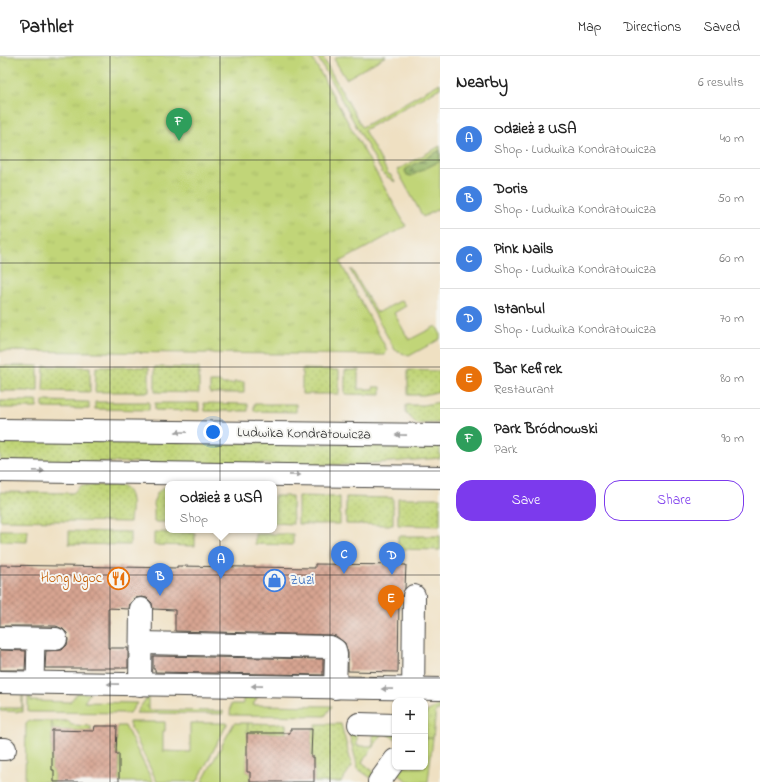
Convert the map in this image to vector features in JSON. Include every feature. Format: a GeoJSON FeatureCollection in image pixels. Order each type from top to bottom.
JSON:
{"type":"FeatureCollection","features":[{"type":"Feature","properties":{"kind":"street","name":"Ludwika Kondratowicza"},"geometry":{"type":"LineString","coordinates":[[0,430],[440,435]]}},
{"type":"Feature","properties":{"kind":"street"},"geometry":{"type":"LineString","coordinates":[[0,471],[440,477]]}},
{"type":"Feature","properties":{"kind":"street"},"geometry":{"type":"LineString","coordinates":[[413,695],[414,596]]}},
{"type":"Feature","properties":{"kind":"street"},"geometry":{"type":"LineString","coordinates":[[140,685],[141,609]]}},
{"type":"Feature","properties":{"kind":"street"},"geometry":{"type":"LineString","coordinates":[[0,638],[46,638],[35,683]]}},
{"type":"Feature","properties":{"kind":"street"},"geometry":{"type":"LineString","coordinates":[[141,642],[328,646],[332,647],[336,653],[336,688]]}},
{"type":"Feature","properties":{"kind":"street"},"geometry":{"type":"LineString","coordinates":[[0,682],[336,688],[413,695],[440,689]]}},
{"type":"Feature","properties":{"kind":"street"},"geometry":{"type":"LineString","coordinates":[[359,724],[392,725]]}},
{"type":"Feature","properties":{"kind":"street"},"geometry":{"type":"LineString","coordinates":[[378,782],[392,764]]}},
{"type":"Feature","properties":{"kind":"green space"},"geometry":{"type":"Polygon","coordinates":[[[0,56],[311,56],[406,226],[340,262],[387,350],[385,355],[0,351],[0,56]]]}},
{"type":"Feature","properties":{"kind":"green space"},"geometry":{"type":"Polygon","coordinates":[[[317,56],[322,56],[362,127],[440,83],[440,88],[364,130],[389,175],[390,174],[395,182],[383,174],[317,56]]]}},
{"type":"Feature","properties":{"kind":"green space"},"geometry":{"type":"Polygon","coordinates":[[[340,56],[386,56],[346,79],[334,59],[340,56]]]}},
{"type":"Feature","properties":{"kind":"green space"},"geometry":{"type":"Polygon","coordinates":[[[440,146],[440,208],[423,217],[397,170],[440,146]]]}},
{"type":"Feature","properties":{"kind":"green space"},"geometry":{"type":"Polygon","coordinates":[[[440,150],[440,161],[411,176],[407,175],[405,171],[406,169],[440,150]]]}},
{"type":"Feature","properties":{"kind":"green space"},"geometry":{"type":"Polygon","coordinates":[[[350,270],[352,270],[377,313],[402,300],[406,306],[394,313],[409,340],[436,326],[440,333],[440,339],[409,356],[395,350],[350,270]]]}},
{"type":"Feature","properties":{"kind":"green space"},"geometry":{"type":"Polygon","coordinates":[[[0,366],[38,366],[38,391],[0,391],[0,366]]]}},
{"type":"Feature","properties":{"kind":"green space"},"geometry":{"type":"Polygon","coordinates":[[[44,366],[90,367],[90,392],[43,391],[44,366]]]}},
{"type":"Feature","properties":{"kind":"green space"},"geometry":{"type":"Polygon","coordinates":[[[96,367],[149,367],[149,392],[95,392],[96,367]]]}},
{"type":"Feature","properties":{"kind":"green space"},"geometry":{"type":"Polygon","coordinates":[[[155,367],[199,368],[199,393],[155,392],[155,367]]]}},
{"type":"Feature","properties":{"kind":"green space"},"geometry":{"type":"Polygon","coordinates":[[[302,369],[339,370],[339,394],[302,394],[302,369]]]}},
{"type":"Feature","properties":{"kind":"green space"},"geometry":{"type":"Polygon","coordinates":[[[345,370],[360,370],[358,372],[358,389],[373,389],[373,387],[381,387],[381,395],[345,394],[345,370]]]}},
{"type":"Feature","properties":{"kind":"green space"},"geometry":{"type":"Polygon","coordinates":[[[408,370],[440,371],[440,391],[424,395],[408,395],[408,370]]]}},
{"type":"Feature","properties":{"kind":"green space"},"geometry":{"type":"Polygon","coordinates":[[[210,382],[234,384],[234,382],[244,382],[244,393],[210,393],[210,382]]]}},
{"type":"Feature","properties":{"kind":"green space"},"geometry":{"type":"Polygon","coordinates":[[[0,401],[38,401],[37,408],[0,408],[0,401]]]}},
{"type":"Feature","properties":{"kind":"green space"},"geometry":{"type":"Polygon","coordinates":[[[43,401],[89,402],[89,409],[43,408],[43,401]]]}},
{"type":"Feature","properties":{"kind":"green space"},"geometry":{"type":"Polygon","coordinates":[[[95,402],[149,402],[149,410],[95,409],[95,402]]]}},
{"type":"Feature","properties":{"kind":"green space"},"geometry":{"type":"Polygon","coordinates":[[[440,402],[440,423],[417,424],[406,413],[406,405],[423,405],[440,402]]]}},
{"type":"Feature","properties":{"kind":"green space"},"geometry":{"type":"Polygon","coordinates":[[[155,403],[199,403],[199,411],[155,410],[155,403]]]}},
{"type":"Feature","properties":{"kind":"green space"},"geometry":{"type":"Polygon","coordinates":[[[204,403],[248,404],[248,411],[205,411],[204,403]]]}},
{"type":"Feature","properties":{"kind":"green space"},"geometry":{"type":"Polygon","coordinates":[[[254,404],[296,404],[296,412],[254,411],[254,404]]]}},
{"type":"Feature","properties":{"kind":"green space"},"geometry":{"type":"Polygon","coordinates":[[[0,440],[440,445],[440,458],[352,465],[0,461],[0,440]]]}},
{"type":"Feature","properties":{"kind":"green space"},"geometry":{"type":"Polygon","coordinates":[[[82,485],[120,486],[125,488],[128,491],[131,501],[130,522],[0,520],[0,492],[73,493],[82,485]]]}},
{"type":"Feature","properties":{"kind":"green space"},"geometry":{"type":"Polygon","coordinates":[[[165,487],[165,522],[154,522],[155,500],[158,492],[165,487]]]}},
{"type":"Feature","properties":{"kind":"green space"},"geometry":{"type":"Polygon","coordinates":[[[277,496],[292,496],[293,524],[277,523],[277,496]]]}},
{"type":"Feature","properties":{"kind":"green space"},"geometry":{"type":"Polygon","coordinates":[[[298,496],[340,497],[340,524],[298,524],[298,496]]]}},
{"type":"Feature","properties":{"kind":"green space"},"geometry":{"type":"Polygon","coordinates":[[[346,497],[393,498],[393,525],[346,524],[346,497]]]}},
{"type":"Feature","properties":{"kind":"green space"},"geometry":{"type":"Polygon","coordinates":[[[398,498],[440,498],[440,526],[398,525],[398,498]]]}},
{"type":"Feature","properties":{"kind":"green space"},"geometry":{"type":"Polygon","coordinates":[[[0,530],[28,530],[27,542],[0,541],[0,530]]]}},
{"type":"Feature","properties":{"kind":"green space"},"geometry":{"type":"Polygon","coordinates":[[[69,531],[130,532],[130,545],[69,544],[69,531]]]}},
{"type":"Feature","properties":{"kind":"green space"},"geometry":{"type":"Polygon","coordinates":[[[154,532],[195,533],[195,546],[154,545],[154,532]]]}},
{"type":"Feature","properties":{"kind":"green space"},"geometry":{"type":"Polygon","coordinates":[[[255,534],[293,534],[293,545],[255,544],[255,534]]]}},
{"type":"Feature","properties":{"kind":"green space"},"geometry":{"type":"Polygon","coordinates":[[[398,536],[440,536],[440,550],[398,549],[398,536]]]}},
{"type":"Feature","properties":{"kind":"green space"},"geometry":{"type":"Polygon","coordinates":[[[77,693],[90,693],[84,702],[137,703],[130,713],[28,712],[28,697],[31,697],[31,701],[70,702],[77,693]]]}},
{"type":"Feature","properties":{"kind":"green space"},"geometry":{"type":"Polygon","coordinates":[[[243,694],[259,694],[253,705],[332,706],[325,716],[230,715],[231,704],[243,704],[243,694]]]}},
{"type":"Feature","properties":{"kind":"green space"},"geometry":{"type":"Polygon","coordinates":[[[23,695],[23,712],[0,711],[0,708],[22,708],[23,695]]]}},
{"type":"Feature","properties":{"kind":"green space"},"geometry":{"type":"Polygon","coordinates":[[[148,696],[148,710],[223,711],[223,714],[136,713],[148,696]]]}},
{"type":"Feature","properties":{"kind":"green space"},"geometry":{"type":"Polygon","coordinates":[[[437,706],[440,706],[440,710],[436,710],[433,738],[428,738],[428,711],[437,706]]]}},
{"type":"Feature","properties":{"kind":"green space"},"geometry":{"type":"Polygon","coordinates":[[[29,721],[52,721],[52,770],[54,770],[54,782],[25,782],[26,724],[29,721]]]}},
{"type":"Feature","properties":{"kind":"green space"},"geometry":{"type":"Polygon","coordinates":[[[52,721],[68,721],[72,725],[91,726],[91,731],[52,730],[52,721]]]}},
{"type":"Feature","properties":{"kind":"green space"},"geometry":{"type":"Polygon","coordinates":[[[129,722],[165,722],[165,731],[163,731],[163,751],[190,752],[190,723],[227,724],[197,782],[157,782],[129,722]]]}},
{"type":"Feature","properties":{"kind":"green space"},"geometry":{"type":"Polygon","coordinates":[[[234,723],[248,723],[247,772],[250,772],[250,782],[202,782],[234,723]]]}},
{"type":"Feature","properties":{"kind":"green space"},"geometry":{"type":"Polygon","coordinates":[[[248,723],[286,724],[286,733],[247,733],[248,723]]]}},
{"type":"Feature","properties":{"kind":"green space"},"geometry":{"type":"Polygon","coordinates":[[[316,724],[341,724],[352,766],[341,782],[314,782],[314,757],[311,757],[312,729],[316,729],[316,724]]]}},
{"type":"Feature","properties":{"kind":"green space"},"geometry":{"type":"Polygon","coordinates":[[[117,726],[125,726],[153,782],[119,782],[119,754],[116,754],[117,726]]]}},
{"type":"Feature","properties":{"kind":"green space"},"geometry":{"type":"Polygon","coordinates":[[[348,729],[357,730],[357,746],[373,746],[373,730],[392,730],[392,737],[384,732],[362,762],[374,772],[371,778],[358,769],[348,729]]]}},
{"type":"Feature","properties":{"kind":"green space"},"geometry":{"type":"Polygon","coordinates":[[[428,738],[433,738],[428,782],[409,782],[396,773],[398,770],[428,770],[428,738]]]}},
{"type":"Feature","properties":{"kind":"building"},"geometry":{"type":"Polygon","coordinates":[[[315,564],[406,565],[405,588],[402,596],[399,596],[398,672],[348,671],[348,653],[345,643],[336,636],[331,635],[175,631],[175,610],[153,609],[152,603],[147,598],[142,597],[135,598],[130,603],[129,609],[108,608],[108,648],[128,648],[128,668],[45,668],[46,651],[62,650],[67,645],[67,633],[63,629],[56,626],[0,626],[0,565],[177,568],[177,566],[315,568],[315,564]]]}},
{"type":"Feature","properties":{"kind":"building"},"geometry":{"type":"Polygon","coordinates":[[[0,650],[26,651],[25,670],[0,670],[0,650]]]}},
{"type":"Feature","properties":{"kind":"building"},"geometry":{"type":"Polygon","coordinates":[[[153,656],[323,659],[323,675],[155,672],[155,669],[153,669],[153,656]]]}},
{"type":"Feature","properties":{"kind":"building"},"geometry":{"type":"Polygon","coordinates":[[[95,726],[117,726],[116,754],[119,754],[119,782],[54,782],[54,770],[52,770],[52,730],[94,731],[95,726]]]}},
{"type":"Feature","properties":{"kind":"building"},"geometry":{"type":"Polygon","coordinates":[[[290,729],[312,729],[311,757],[314,757],[314,782],[250,782],[250,772],[247,772],[247,733],[290,733],[290,729]]]}},
{"type":"Feature","properties":{"kind":"place","name":"Park Bródnowski"},"geometry":{"type":"Point","coordinates":[179,141]}},
{"type":"Feature","properties":{"kind":"place","name":"Pink Nails"},"geometry":{"type":"Point","coordinates":[344,574]}},
{"type":"Feature","properties":{"kind":"place","name":"Istanbul"},"geometry":{"type":"Point","coordinates":[392,575]}},
{"type":"Feature","properties":{"kind":"place","name":"Hong Ngoc"},"geometry":{"type":"Point","coordinates":[118,578]}},
{"type":"Feature","properties":{"kind":"place","name":"Odzież z USA"},"geometry":{"type":"Point","coordinates":[221,579]}},
{"type":"Feature","properties":{"kind":"place","name":"Zuzi"},"geometry":{"type":"Point","coordinates":[274,580]}},
{"type":"Feature","properties":{"kind":"place","name":"Doris"},"geometry":{"type":"Point","coordinates":[160,596]}},
{"type":"Feature","properties":{"kind":"place","name":"Bar Kefirek"},"geometry":{"type":"Point","coordinates":[391,618]}}]}
